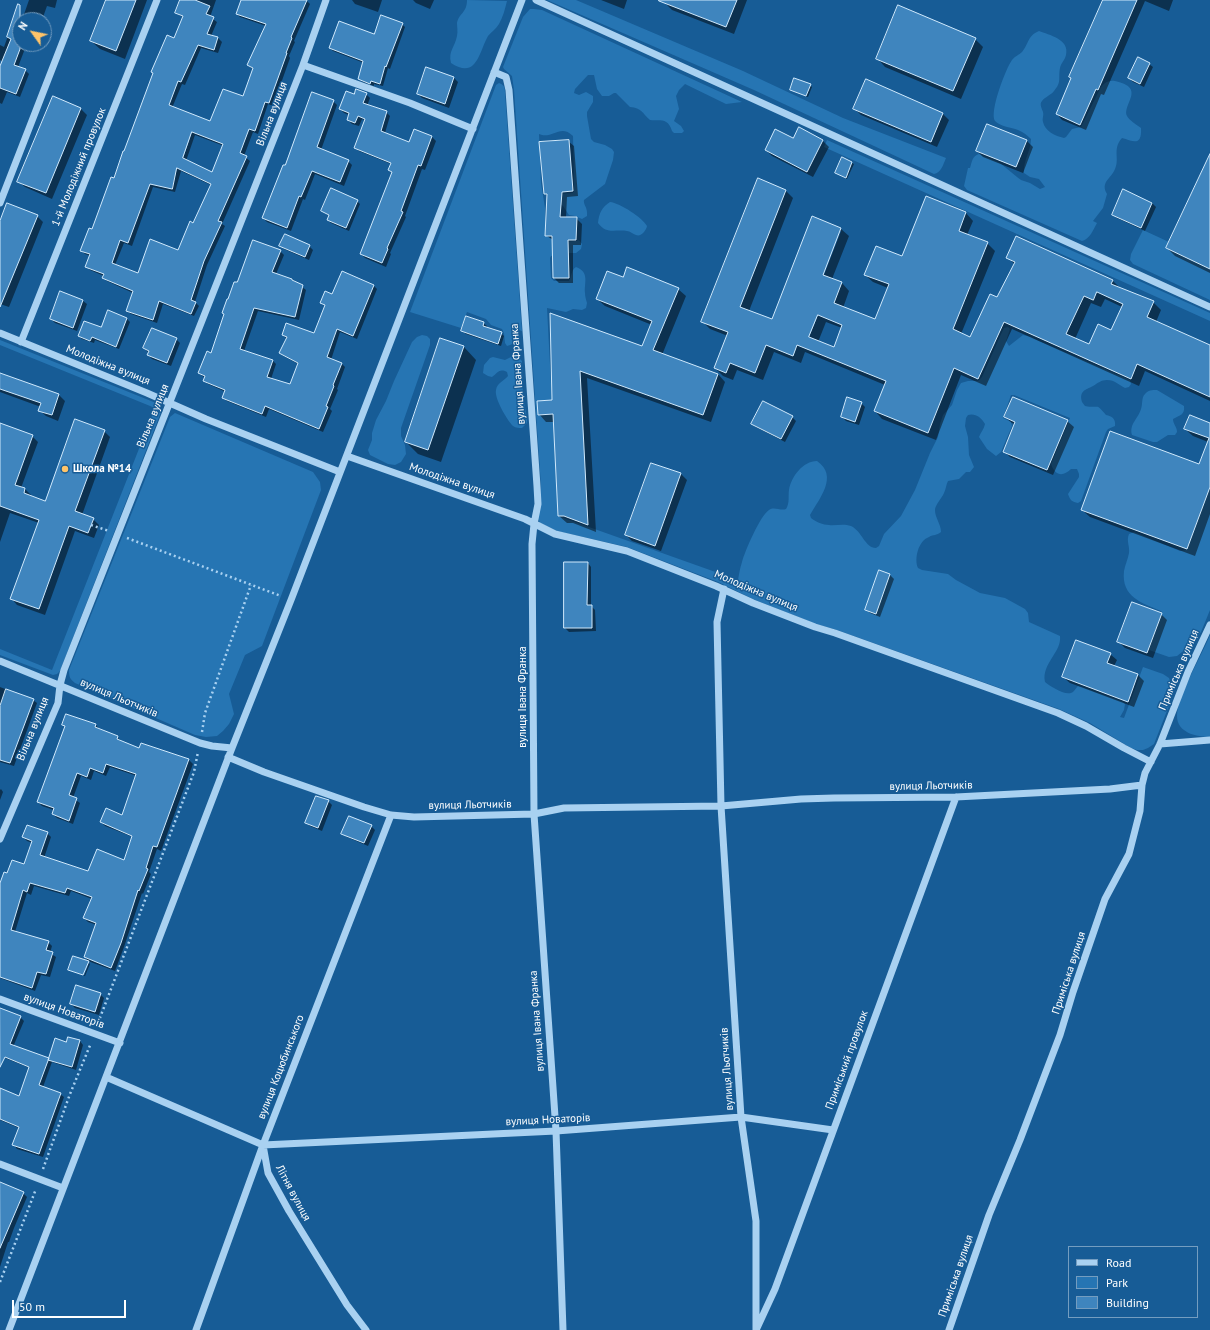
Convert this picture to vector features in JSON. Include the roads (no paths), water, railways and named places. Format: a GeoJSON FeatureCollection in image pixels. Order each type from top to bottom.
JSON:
{"type":"FeatureCollection","features":[{"type":"Feature","properties":{"kind":"street"},"geometry":{"type":"LineString","coordinates":[[0,202],[79,0]]}},
{"type":"Feature","properties":{"kind":"street","name":"1-й Молодіжний провулок"},"geometry":{"type":"LineString","coordinates":[[21,342],[157,0]]}},
{"type":"Feature","properties":{"kind":"street","name":"Вільна вулиця"},"geometry":{"type":"LineString","coordinates":[[1,835],[58,703],[60,685],[303,64],[326,0]]}},
{"type":"Feature","properties":{"kind":"street"},"geometry":{"type":"LineString","coordinates":[[9,1330],[120,1043],[228,757],[347,456],[522,0]]}},
{"type":"Feature","properties":{"kind":"street"},"geometry":{"type":"LineString","coordinates":[[536,0],[1210,307]]}},
{"type":"Feature","properties":{"kind":"street"},"geometry":{"type":"LineString","coordinates":[[303,64],[410,103],[473,129]]}},
{"type":"Feature","properties":{"kind":"street","name":"вулиця Івана Франка"},"geometry":{"type":"LineString","coordinates":[[494,72],[506,77],[509,90],[538,504],[532,544],[534,814],[556,1131],[563,1330]]}},
{"type":"Feature","properties":{"kind":"street","name":"Молодіжна вулиця"},"geometry":{"type":"LineString","coordinates":[[0,333],[206,419],[340,472]]}},
{"type":"Feature","properties":{"kind":"street","name":"Молодіжна вулиця"},"geometry":{"type":"LineString","coordinates":[[347,456],[525,519],[555,534],[627,551],[815,628],[842,636],[1058,713],[1086,726],[1151,762]]}},
{"type":"Feature","properties":{"kind":"street","name":"вулиця Льотчиків"},"geometry":{"type":"LineString","coordinates":[[724,590],[717,622],[721,806],[741,1117],[756,1221],[756,1330]]}},
{"type":"Feature","properties":{"kind":"street","name":"Приміська вулиця"},"geometry":{"type":"LineString","coordinates":[[949,1330],[989,1215],[1020,1140],[1060,1035],[1105,899],[1129,854],[1140,812],[1142,785],[1145,773],[1160,744],[1188,672],[1210,625]]}},
{"type":"Feature","properties":{"kind":"street","name":"вулиця Льотчиків"},"geometry":{"type":"LineString","coordinates":[[0,661],[200,743],[232,748]]}},
{"type":"Feature","properties":{"kind":"street"},"geometry":{"type":"LineString","coordinates":[[1160,744],[1210,740]]}},
{"type":"Feature","properties":{"kind":"street","name":"вулиця Льотчиків"},"geometry":{"type":"LineString","coordinates":[[228,757],[264,772],[350,802],[391,815],[414,817],[534,814],[564,808],[721,806],[828,798],[956,797],[1110,789],[1142,785]]}},
{"type":"Feature","properties":{"kind":"street","name":"Приміський провулок"},"geometry":{"type":"LineString","coordinates":[[756,1330],[775,1289],[956,797]]}},
{"type":"Feature","properties":{"kind":"street","name":"вулиця Коцюбинського"},"geometry":{"type":"LineString","coordinates":[[196,1330],[263,1145],[391,815]]}},
{"type":"Feature","properties":{"kind":"street","name":"вулиця Новаторів"},"geometry":{"type":"LineString","coordinates":[[0,999],[120,1043]]}},
{"type":"Feature","properties":{"kind":"street"},"geometry":{"type":"LineString","coordinates":[[106,1077],[263,1145]]}},
{"type":"Feature","properties":{"kind":"street","name":"вулиця Новаторів"},"geometry":{"type":"LineString","coordinates":[[263,1145],[556,1131],[741,1117],[833,1130]]}},
{"type":"Feature","properties":{"kind":"street","name":"Літня вулиця"},"geometry":{"type":"LineString","coordinates":[[263,1145],[268,1173],[289,1211],[347,1305],[366,1330]]}},
{"type":"Feature","properties":{"kind":"street"},"geometry":{"type":"LineString","coordinates":[[0,1164],[63,1188]]}},
{"type":"Feature","properties":{"kind":"place","name":"Школа №14"},"geometry":{"type":"Point","coordinates":[65,469]}}]}
